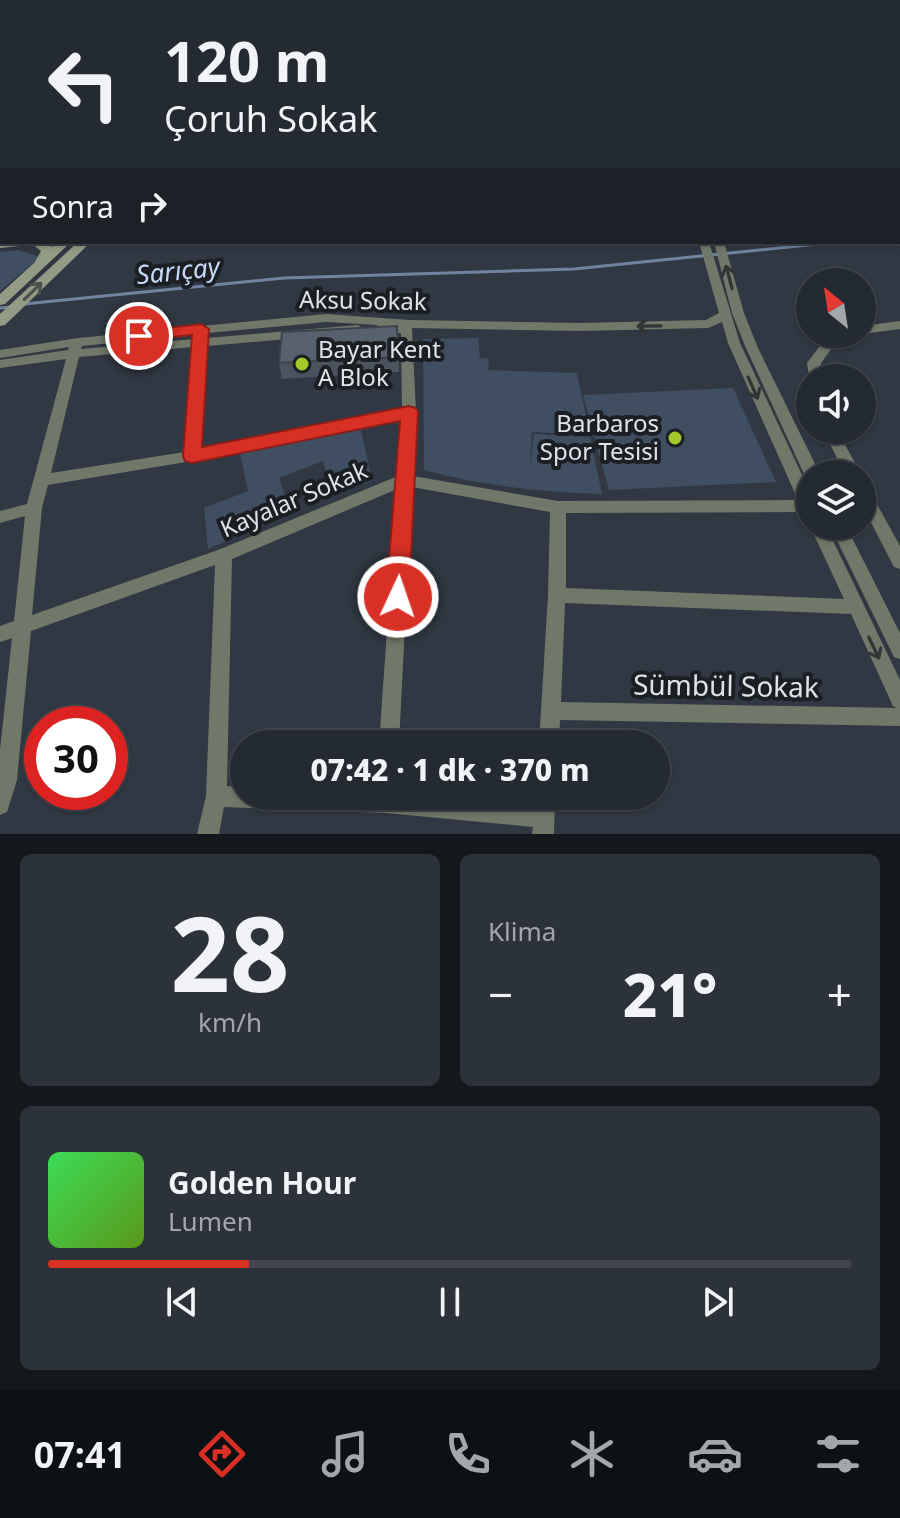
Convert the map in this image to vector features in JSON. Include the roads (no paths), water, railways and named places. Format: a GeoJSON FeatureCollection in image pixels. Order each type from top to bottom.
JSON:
{"type":"FeatureCollection","features":[{"type":"Feature","properties":{"kind":"main road"},"geometry":{"type":"LineString","coordinates":[[39,244],[48,250],[40,263]]}},
{"type":"Feature","properties":{"kind":"main road"},"geometry":{"type":"LineString","coordinates":[[0,301],[63,244]]}},
{"type":"Feature","properties":{"kind":"main road"},"geometry":{"type":"LineString","coordinates":[[0,322],[83,244]]}},
{"type":"Feature","properties":{"kind":"street"},"geometry":{"type":"LineString","coordinates":[[705,244],[732,314],[805,460]]}},
{"type":"Feature","properties":{"kind":"street"},"geometry":{"type":"LineString","coordinates":[[719,244],[745,369],[796,480]]}},
{"type":"Feature","properties":{"kind":"street","name":"Aksu Sokak"},"geometry":{"type":"LineString","coordinates":[[200,336],[326,318],[579,327],[708,324],[732,314]]}},
{"type":"Feature","properties":{"kind":"street"},"geometry":{"type":"LineString","coordinates":[[876,328],[900,325]]}},
{"type":"Feature","properties":{"kind":"street","name":"Aksu Sokak"},"geometry":{"type":"LineString","coordinates":[[0,354],[200,336],[331,329],[407,329],[409,412]]}},
{"type":"Feature","properties":{"kind":"street"},"geometry":{"type":"LineString","coordinates":[[192,456],[200,336]]}},
{"type":"Feature","properties":{"kind":"street"},"geometry":{"type":"LineString","coordinates":[[0,805],[34,508],[75,348]]}},
{"type":"Feature","properties":{"kind":"street","name":"Aksu Sokak"},"geometry":{"type":"LineString","coordinates":[[0,364],[75,348]]}},
{"type":"Feature","properties":{"kind":"street"},"geometry":{"type":"LineString","coordinates":[[42,480],[192,456],[409,412],[390,730]]}},
{"type":"Feature","properties":{"kind":"street","name":"Kayalar Sokak"},"geometry":{"type":"LineString","coordinates":[[0,634],[224,555],[404,480],[558,507],[796,508]]}},
{"type":"Feature","properties":{"kind":"street"},"geometry":{"type":"LineString","coordinates":[[550,730],[558,507]]}},
{"type":"Feature","properties":{"kind":"street"},"geometry":{"type":"LineString","coordinates":[[0,517],[34,508]]}},
{"type":"Feature","properties":{"kind":"street"},"geometry":{"type":"LineString","coordinates":[[876,517],[900,562]]}},
{"type":"Feature","properties":{"kind":"street"},"geometry":{"type":"LineString","coordinates":[[824,540],[900,700]]}},
{"type":"Feature","properties":{"kind":"street"},"geometry":{"type":"LineString","coordinates":[[845,540],[900,651]]}},
{"type":"Feature","properties":{"kind":"street"},"geometry":{"type":"LineString","coordinates":[[208,834],[216,796],[224,555]]}},
{"type":"Feature","properties":{"kind":"street"},"geometry":{"type":"LineString","coordinates":[[557,595],[854,607]]}},
{"type":"Feature","properties":{"kind":"street","name":"Sümbül Sokak"},"geometry":{"type":"LineString","coordinates":[[551,711],[900,717]]}},
{"type":"Feature","properties":{"kind":"street"},"geometry":{"type":"LineString","coordinates":[[216,796],[230,796]]}},
{"type":"Feature","properties":{"kind":"street"},"geometry":{"type":"LineString","coordinates":[[485,810],[544,816]]}},
{"type":"Feature","properties":{"kind":"waterway","name":"Sarıçay"},"geometry":{"type":"LineString","coordinates":[[24,304],[284,278],[574,269],[818,244]]}},
{"type":"Feature","properties":{"kind":"waterway","name":"Sarıçay"},"geometry":{"type":"LineString","coordinates":[[0,308],[11,307]]}},
{"type":"Feature","properties":{"kind":"place","name":"Bayar Kent A Blok"},"geometry":{"type":"Point","coordinates":[302,364]}},
{"type":"Feature","properties":{"kind":"place","name":"Barbaros Spor Tesisi"},"geometry":{"type":"Point","coordinates":[675,438]}}]}
